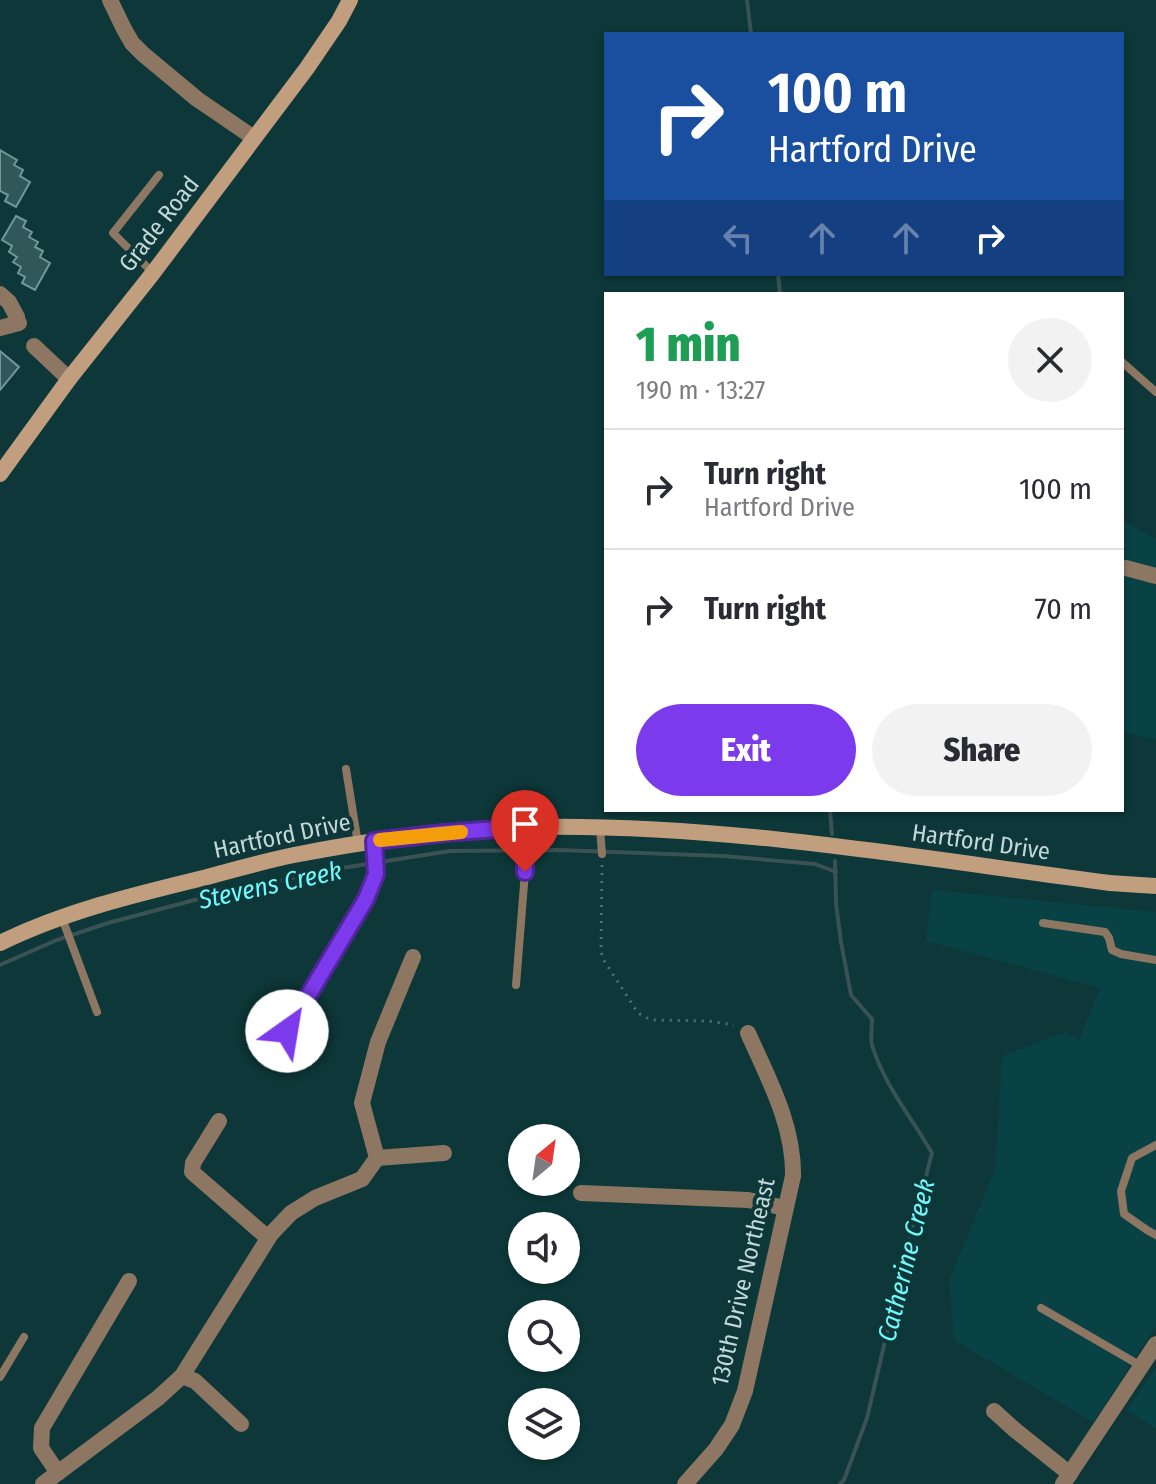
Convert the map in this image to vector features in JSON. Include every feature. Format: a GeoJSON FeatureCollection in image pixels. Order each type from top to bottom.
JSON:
{"type":"FeatureCollection","features":[{"type":"Feature","properties":{"kind":"main road","name":"Grade Road"},"geometry":{"type":"LineString","coordinates":[[0,474],[307,68],[350,0]]}},
{"type":"Feature","properties":{"kind":"main road","name":"Hartford Drive"},"geometry":{"type":"LineString","coordinates":[[0,943],[67,929],[134,895],[279,859],[443,833],[703,832],[1110,883],[1156,886]]}},
{"type":"Feature","properties":{"kind":"street"},"geometry":{"type":"LineString","coordinates":[[110,0],[132,43],[143,54],[197,99],[254,138]]}},
{"type":"Feature","properties":{"kind":"street"},"geometry":{"type":"LineString","coordinates":[[0,294],[9,302],[18,320],[0,328]]}},
{"type":"Feature","properties":{"kind":"street"},"geometry":{"type":"LineString","coordinates":[[34,346],[69,379]]}},
{"type":"Feature","properties":{"kind":"street"},"geometry":{"type":"LineString","coordinates":[[1126,568],[1156,576]]}},
{"type":"Feature","properties":{"kind":"street"},"geometry":{"type":"LineString","coordinates":[[377,1158],[362,1103],[378,1042],[413,957]]}},
{"type":"Feature","properties":{"kind":"street","name":"130th Drive Northeast"},"geometry":{"type":"LineString","coordinates":[[685,1484],[716,1449],[732,1425],[745,1391],[793,1176],[788,1128],[748,1033]]}},
{"type":"Feature","properties":{"kind":"street"},"geometry":{"type":"LineString","coordinates":[[219,1121],[193,1163],[192,1172],[268,1238]]}},
{"type":"Feature","properties":{"kind":"street"},"geometry":{"type":"LineString","coordinates":[[377,1158],[444,1153]]}},
{"type":"Feature","properties":{"kind":"street"},"geometry":{"type":"LineString","coordinates":[[43,1484],[158,1398],[182,1376],[268,1238],[291,1213],[315,1198],[362,1179],[377,1158]]}},
{"type":"Feature","properties":{"kind":"street"},"geometry":{"type":"LineString","coordinates":[[581,1193],[748,1200],[785,1208]]}},
{"type":"Feature","properties":{"kind":"street"},"geometry":{"type":"LineString","coordinates":[[58,1473],[41,1448],[42,1428],[129,1281]]}},
{"type":"Feature","properties":{"kind":"street"},"geometry":{"type":"LineString","coordinates":[[994,1411],[1066,1479],[1156,1344]]}},
{"type":"Feature","properties":{"kind":"street"},"geometry":{"type":"LineString","coordinates":[[182,1376],[195,1381],[241,1424]]}},
{"type":"Feature","properties":{"kind":"lane"},"geometry":{"type":"LineString","coordinates":[[153,273],[113,233],[159,175]]}},
{"type":"Feature","properties":{"kind":"lane"},"geometry":{"type":"LineString","coordinates":[[1124,364],[1156,392]]}},
{"type":"Feature","properties":{"kind":"lane"},"geometry":{"type":"LineString","coordinates":[[287,1031],[366,899],[376,874],[346,769]]}},
{"type":"Feature","properties":{"kind":"lane"},"geometry":{"type":"LineString","coordinates":[[516,985],[526,834]]}},
{"type":"Feature","properties":{"kind":"lane"},"geometry":{"type":"LineString","coordinates":[[601,834],[602,854]]}},
{"type":"Feature","properties":{"kind":"lane"},"geometry":{"type":"LineString","coordinates":[[1043,923],[1105,932],[1112,950],[1156,960]]}},
{"type":"Feature","properties":{"kind":"lane"},"geometry":{"type":"LineString","coordinates":[[67,929],[97,1012]]}},
{"type":"Feature","properties":{"kind":"lane"},"geometry":{"type":"LineString","coordinates":[[1156,1145],[1132,1158],[1121,1191],[1124,1214],[1156,1235]]}},
{"type":"Feature","properties":{"kind":"lane"},"geometry":{"type":"LineString","coordinates":[[1041,1308],[1141,1366]]}},
{"type":"Feature","properties":{"kind":"lane"},"geometry":{"type":"LineString","coordinates":[[0,1377],[24,1337]]}},
{"type":"Feature","properties":{"kind":"path"},"geometry":{"type":"LineString","coordinates":[[602,854],[603,959],[638,1013],[655,1020],[723,1022],[748,1033]]}},
{"type":"Feature","properties":{"kind":"shaded area"},"geometry":{"type":"Polygon","coordinates":[[[1124,521],[1156,539],[1156,740],[1124,732],[1124,521]]]}},
{"type":"Feature","properties":{"kind":"shaded area"},"geometry":{"type":"Polygon","coordinates":[[[932,890],[1156,912],[1156,1326],[1093,1422],[954,1340],[949,1281],[995,1169],[1002,1056],[1065,1032],[1079,1040],[1100,988],[926,941],[932,890]]]}},
{"type":"Feature","properties":{"kind":"shaded area"},"geometry":{"type":"Polygon","coordinates":[[[1156,1367],[1156,1429],[1127,1410],[1156,1367]]]}},
{"type":"Feature","properties":{"kind":"building"},"geometry":{"type":"Polygon","coordinates":[[[0,150],[17,160],[14,165],[23,170],[20,176],[30,182],[16,207],[5,201],[8,195],[0,191],[0,150]]]}},
{"type":"Feature","properties":{"kind":"building"},"geometry":{"type":"Polygon","coordinates":[[[16,216],[26,221],[23,227],[32,232],[29,237],[38,242],[35,247],[43,251],[40,257],[50,263],[35,290],[22,283],[25,277],[18,273],[21,267],[13,262],[17,257],[9,252],[12,246],[2,240],[16,216]]]}},
{"type":"Feature","properties":{"kind":"building"},"geometry":{"type":"Polygon","coordinates":[[[0,351],[19,367],[0,390],[0,351]]]}},
{"type":"Feature","properties":{"kind":"waterway","name":"Catherine Creek"},"geometry":{"type":"LineString","coordinates":[[747,0],[751,32]]}},
{"type":"Feature","properties":{"kind":"waterway","name":"Catherine Creek"},"geometry":{"type":"LineString","coordinates":[[778,276],[780,292]]}},
{"type":"Feature","properties":{"kind":"waterway","name":"Catherine Creek"},"geometry":{"type":"LineString","coordinates":[[830,812],[832,834]]}},
{"type":"Feature","properties":{"kind":"waterway","name":"Stevens Creek"},"geometry":{"type":"LineString","coordinates":[[0,965],[57,940],[108,923],[236,889],[450,851],[558,850],[723,856],[815,864],[836,872]]}},
{"type":"Feature","properties":{"kind":"waterway","name":"Catherine Creek"},"geometry":{"type":"LineString","coordinates":[[835,861],[836,904],[851,995],[872,1019],[871,1042],[877,1060],[932,1153],[867,1418],[840,1484]]}},
{"type":"Feature","properties":{"kind":"slow traffic"},"geometry":{"type":"LineString","coordinates":[[380,840],[461,832]]}},
{"type":"Feature","properties":{"kind":"route"},"geometry":{"type":"LineString","coordinates":[[287,1031],[366,899],[376,874],[374,841],[525,827],[525,872]]}}]}
